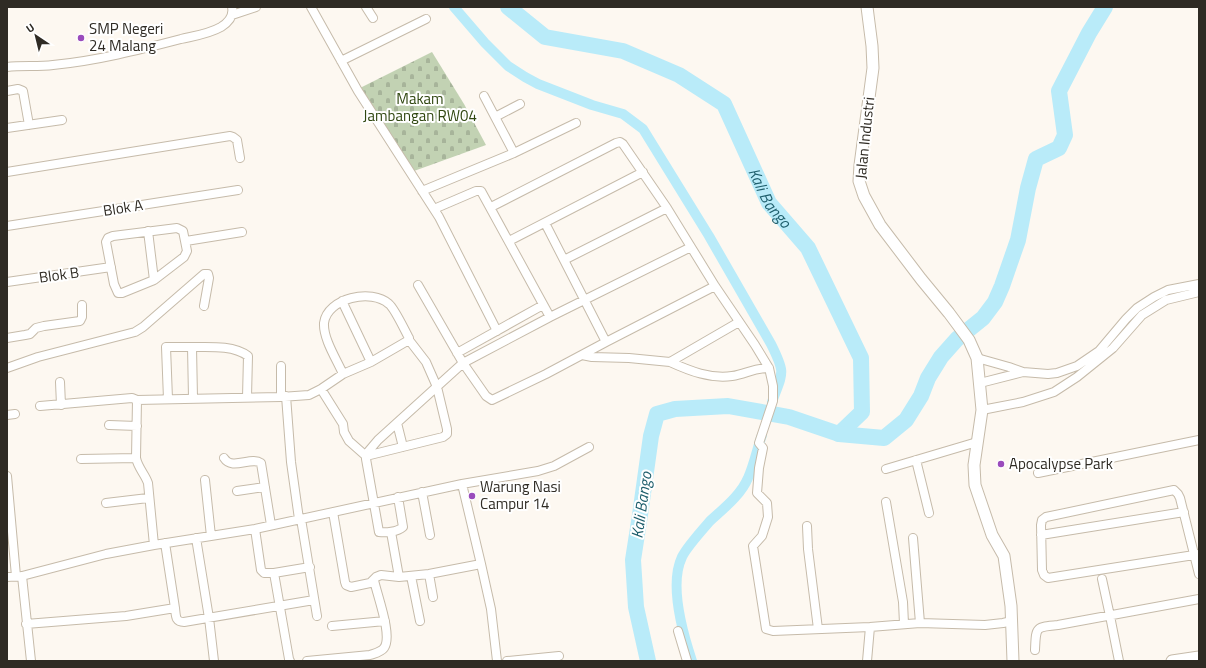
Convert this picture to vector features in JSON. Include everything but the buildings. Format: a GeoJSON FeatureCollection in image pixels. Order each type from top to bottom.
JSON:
{"type":"FeatureCollection","features":[{"type":"Feature","properties":{"kind":"street"},"geometry":{"type":"LineString","coordinates":[[7,67],[52,65],[139,50],[216,29],[225,24],[232,11],[256,7]]}},
{"type":"Feature","properties":{"kind":"street"},"geometry":{"type":"LineString","coordinates":[[311,7],[358,90],[434,209],[497,331]]}},
{"type":"Feature","properties":{"kind":"street"},"geometry":{"type":"LineString","coordinates":[[366,7],[373,18]]}},
{"type":"Feature","properties":{"kind":"street","name":"Jalan Industri"},"geometry":{"type":"LineString","coordinates":[[867,7],[873,68],[859,181],[870,208],[888,236],[969,340],[977,358],[982,410],[974,465],[975,485],[992,534],[1004,556],[1012,621],[1013,661]]}},
{"type":"Feature","properties":{"kind":"street"},"geometry":{"type":"LineString","coordinates":[[341,61],[426,19]]}},
{"type":"Feature","properties":{"kind":"street"},"geometry":{"type":"LineString","coordinates":[[7,91],[18,89],[23,91],[29,125]]}},
{"type":"Feature","properties":{"kind":"street"},"geometry":{"type":"LineString","coordinates":[[484,96],[514,153]]}},
{"type":"Feature","properties":{"kind":"street"},"geometry":{"type":"LineString","coordinates":[[495,117],[520,104]]}},
{"type":"Feature","properties":{"kind":"street"},"geometry":{"type":"LineString","coordinates":[[7,128],[62,120]]}},
{"type":"Feature","properties":{"kind":"street"},"geometry":{"type":"LineString","coordinates":[[422,191],[514,153],[576,123]]}},
{"type":"Feature","properties":{"kind":"street"},"geometry":{"type":"LineString","coordinates":[[7,172],[230,136],[237,140],[240,158]]}},
{"type":"Feature","properties":{"kind":"street"},"geometry":{"type":"LineString","coordinates":[[491,206],[618,142],[623,144],[667,208],[715,286],[769,368],[773,386],[773,401],[759,443],[763,448],[759,468],[757,493],[767,504],[768,517],[762,536],[753,546],[765,626],[768,630],[870,627],[920,623],[985,625],[1012,621]]}},
{"type":"Feature","properties":{"kind":"street"},"geometry":{"type":"LineString","coordinates":[[509,240],[643,172]]}},
{"type":"Feature","properties":{"kind":"street","name":"Blok A"},"geometry":{"type":"LineString","coordinates":[[7,226],[238,190]]}},
{"type":"Feature","properties":{"kind":"street"},"geometry":{"type":"LineString","coordinates":[[434,209],[479,190],[483,193],[550,317]]}},
{"type":"Feature","properties":{"kind":"street"},"geometry":{"type":"LineString","coordinates":[[564,260],[667,208]]}},
{"type":"Feature","properties":{"kind":"street"},"geometry":{"type":"LineString","coordinates":[[545,223],[606,342]]}},
{"type":"Feature","properties":{"kind":"street"},"geometry":{"type":"LineString","coordinates":[[180,228],[183,231],[186,241],[186,254],[154,280],[120,293],[115,288],[106,242],[108,238],[148,231],[180,228]]}},
{"type":"Feature","properties":{"kind":"street"},"geometry":{"type":"LineString","coordinates":[[148,231],[154,280]]}},
{"type":"Feature","properties":{"kind":"street"},"geometry":{"type":"LineString","coordinates":[[186,241],[242,232]]}},
{"type":"Feature","properties":{"kind":"street"},"geometry":{"type":"LineString","coordinates":[[366,456],[378,440],[463,363],[550,317],[691,247]]}},
{"type":"Feature","properties":{"kind":"street","name":"Blok B"},"geometry":{"type":"LineString","coordinates":[[7,282],[111,267]]}},
{"type":"Feature","properties":{"kind":"street"},"geometry":{"type":"LineString","coordinates":[[7,368],[38,356],[135,332],[143,327],[204,274],[208,274],[209,278],[204,306]]}},
{"type":"Feature","properties":{"kind":"street"},"geometry":{"type":"LineString","coordinates":[[977,358],[1023,372],[1053,374],[1077,366],[1099,351],[1137,308],[1168,290],[1199,284]]}},
{"type":"Feature","properties":{"kind":"street"},"geometry":{"type":"LineString","coordinates":[[418,286],[463,363],[486,396],[492,400],[546,374],[715,286]]}},
{"type":"Feature","properties":{"kind":"street"},"geometry":{"type":"LineString","coordinates":[[982,410],[1023,402],[1054,392],[1077,377],[1108,353],[1142,315],[1166,300],[1199,291],[1199,300]]}},
{"type":"Feature","properties":{"kind":"street"},"geometry":{"type":"LineString","coordinates":[[343,374],[325,335],[324,323],[328,311],[342,301],[365,296],[382,300],[390,304],[410,338],[409,340],[426,362],[437,387],[447,434],[443,437],[366,456]]}},
{"type":"Feature","properties":{"kind":"street"},"geometry":{"type":"LineString","coordinates":[[342,301],[371,362]]}},
{"type":"Feature","properties":{"kind":"street"},"geometry":{"type":"LineString","coordinates":[[7,338],[30,334],[36,328],[44,326],[80,321],[82,318],[82,305]]}},
{"type":"Feature","properties":{"kind":"street"},"geometry":{"type":"LineString","coordinates":[[457,353],[543,305]]}},
{"type":"Feature","properties":{"kind":"street"},"geometry":{"type":"LineString","coordinates":[[670,362],[739,322]]}},
{"type":"Feature","properties":{"kind":"street"},"geometry":{"type":"LineString","coordinates":[[40,406],[132,398],[138,400],[284,397],[309,395],[321,389],[343,374],[371,362],[409,340]]}},
{"type":"Feature","properties":{"kind":"street"},"geometry":{"type":"LineString","coordinates":[[168,399],[166,347],[192,346],[234,350],[248,356],[247,397]]}},
{"type":"Feature","properties":{"kind":"street"},"geometry":{"type":"LineString","coordinates":[[192,346],[193,398]]}},
{"type":"Feature","properties":{"kind":"street"},"geometry":{"type":"LineString","coordinates":[[582,355],[592,357],[629,358],[670,362],[707,376],[733,376],[758,368],[769,368]]}},
{"type":"Feature","properties":{"kind":"street"},"geometry":{"type":"LineString","coordinates":[[281,366],[291,462],[300,519],[310,567],[317,616]]}},
{"type":"Feature","properties":{"kind":"street"},"geometry":{"type":"LineString","coordinates":[[980,383],[1023,372]]}},
{"type":"Feature","properties":{"kind":"street"},"geometry":{"type":"LineString","coordinates":[[60,382],[61,405]]}},
{"type":"Feature","properties":{"kind":"street"},"geometry":{"type":"LineString","coordinates":[[321,389],[343,424],[344,432],[349,441],[366,456],[379,532],[400,530],[404,526],[398,497]]}},
{"type":"Feature","properties":{"kind":"street"},"geometry":{"type":"LineString","coordinates":[[138,400],[136,458],[138,466],[146,479],[154,545]]}},
{"type":"Feature","properties":{"kind":"street"},"geometry":{"type":"LineString","coordinates":[[397,423],[403,447]]}},
{"type":"Feature","properties":{"kind":"street"},"geometry":{"type":"LineString","coordinates":[[109,425],[137,426]]}},
{"type":"Feature","properties":{"kind":"street"},"geometry":{"type":"LineString","coordinates":[[1038,473],[1199,440]]}},
{"type":"Feature","properties":{"kind":"street"},"geometry":{"type":"LineString","coordinates":[[886,469],[977,442]]}},
{"type":"Feature","properties":{"kind":"street"},"geometry":{"type":"LineString","coordinates":[[15,576],[106,554],[255,529],[422,492],[527,474],[545,469],[588,447]]}},
{"type":"Feature","properties":{"kind":"street"},"geometry":{"type":"LineString","coordinates":[[81,459],[136,458]]}},
{"type":"Feature","properties":{"kind":"street"},"geometry":{"type":"LineString","coordinates":[[224,458],[228,462],[232,463],[260,462],[263,467],[271,525]]}},
{"type":"Feature","properties":{"kind":"street"},"geometry":{"type":"LineString","coordinates":[[916,460],[930,513]]}},
{"type":"Feature","properties":{"kind":"street"},"geometry":{"type":"LineString","coordinates":[[7,476],[15,576],[26,624],[30,661]]}},
{"type":"Feature","properties":{"kind":"street"},"geometry":{"type":"LineString","coordinates":[[205,480],[211,536]]}},
{"type":"Feature","properties":{"kind":"street"},"geometry":{"type":"LineString","coordinates":[[462,484],[492,616],[497,661]]}},
{"type":"Feature","properties":{"kind":"street"},"geometry":{"type":"LineString","coordinates":[[237,492],[265,487]]}},
{"type":"Feature","properties":{"kind":"street"},"geometry":{"type":"LineString","coordinates":[[1197,555],[1048,578],[1044,575],[1042,570],[1042,520],[1046,516],[1174,490],[1180,498],[1197,555],[1199,574]]}},
{"type":"Feature","properties":{"kind":"street"},"geometry":{"type":"LineString","coordinates":[[422,492],[430,535]]}},
{"type":"Feature","properties":{"kind":"street"},"geometry":{"type":"LineString","coordinates":[[106,503],[148,498]]}},
{"type":"Feature","properties":{"kind":"street"},"geometry":{"type":"LineString","coordinates":[[886,502],[903,602],[904,624]]}},
{"type":"Feature","properties":{"kind":"street"},"geometry":{"type":"LineString","coordinates":[[333,512],[344,582],[346,585],[351,587],[370,583],[376,577],[381,576],[399,577],[429,574],[481,564]]}},
{"type":"Feature","properties":{"kind":"street"},"geometry":{"type":"LineString","coordinates":[[1041,535],[1184,512]]}},
{"type":"Feature","properties":{"kind":"street"},"geometry":{"type":"LineString","coordinates":[[807,526],[808,549],[818,629]]}},
{"type":"Feature","properties":{"kind":"street"},"geometry":{"type":"LineString","coordinates":[[255,529],[261,570],[264,573],[274,573],[310,567]]}},
{"type":"Feature","properties":{"kind":"street"},"geometry":{"type":"LineString","coordinates":[[391,532],[399,577]]}},
{"type":"Feature","properties":{"kind":"street"},"geometry":{"type":"LineString","coordinates":[[196,538],[209,618],[214,661]]}},
{"type":"Feature","properties":{"kind":"street"},"geometry":{"type":"LineString","coordinates":[[913,538],[920,623]]}},
{"type":"Feature","properties":{"kind":"street"},"geometry":{"type":"LineString","coordinates":[[165,543],[176,618],[179,622],[314,600]]}},
{"type":"Feature","properties":{"kind":"street"},"geometry":{"type":"LineString","coordinates":[[274,573],[290,661]]}},
{"type":"Feature","properties":{"kind":"street"},"geometry":{"type":"LineString","coordinates":[[429,574],[433,597]]}},
{"type":"Feature","properties":{"kind":"street"},"geometry":{"type":"LineString","coordinates":[[411,576],[420,621]]}},
{"type":"Feature","properties":{"kind":"street"},"geometry":{"type":"LineString","coordinates":[[1102,579],[1119,661]]}},
{"type":"Feature","properties":{"kind":"street"},"geometry":{"type":"LineString","coordinates":[[307,661],[370,655],[380,652],[385,647],[384,622],[374,580]]}},
{"type":"Feature","properties":{"kind":"street"},"geometry":{"type":"LineString","coordinates":[[1035,650],[1036,633],[1040,628],[1199,599]]}},
{"type":"Feature","properties":{"kind":"street"},"geometry":{"type":"LineString","coordinates":[[26,624],[126,616],[175,608]]}},
{"type":"Feature","properties":{"kind":"street"},"geometry":{"type":"LineString","coordinates":[[332,626],[384,622]]}},
{"type":"Feature","properties":{"kind":"street"},"geometry":{"type":"LineString","coordinates":[[867,661],[870,627]]}},
{"type":"Feature","properties":{"kind":"street"},"geometry":{"type":"LineString","coordinates":[[678,631],[687,661]]}},
{"type":"Feature","properties":{"kind":"street"},"geometry":{"type":"LineString","coordinates":[[507,661],[559,656]]}},
{"type":"Feature","properties":{"kind":"street"},"geometry":{"type":"LineString","coordinates":[[1172,661],[1199,657]]}},
{"type":"Feature","properties":{"kind":"green space","name":"Makam Jambangan RW04"},"geometry":{"type":"Polygon","coordinates":[[[432,52],[464,104],[486,145],[414,171],[360,88],[432,52]]]}},
{"type":"Feature","properties":{"kind":"waterway","name":"Kali Bango"},"geometry":{"type":"LineString","coordinates":[[454,7],[485,43],[508,66],[525,77],[538,84],[592,105],[623,114],[643,129],[709,236],[776,354],[781,368],[781,373],[779,384],[772,402]]}},
{"type":"Feature","properties":{"kind":"waterway","name":"Kali Bango"},"geometry":{"type":"LineString","coordinates":[[508,7],[545,37],[623,51],[679,75],[724,104],[769,203],[808,248],[861,358],[862,412],[839,434],[789,417],[728,406],[675,409],[657,414],[651,436],[633,560],[636,607],[648,661]]}},
{"type":"Feature","properties":{"kind":"waterway"},"geometry":{"type":"LineString","coordinates":[[839,434],[884,438],[906,420],[921,396],[928,378],[941,357],[957,339],[983,318],[995,302],[1018,240],[1028,188],[1036,159],[1059,148],[1065,135],[1059,91],[1089,33],[1105,7]]}},
{"type":"Feature","properties":{"kind":"waterway"},"geometry":{"type":"LineString","coordinates":[[692,661],[681,623],[677,595],[678,568],[684,553],[691,544],[710,521],[736,496],[745,484],[752,468],[762,435]]}},
{"type":"Feature","properties":{"kind":"place","name":"SMP Negeri 24 Malang"},"geometry":{"type":"Point","coordinates":[81,38]}},
{"type":"Feature","properties":{"kind":"place","name":"Apocalypse Park"},"geometry":{"type":"Point","coordinates":[1001,464]}},
{"type":"Feature","properties":{"kind":"place","name":"Warung Nasi Campur 14"},"geometry":{"type":"Point","coordinates":[472,496]}}]}
